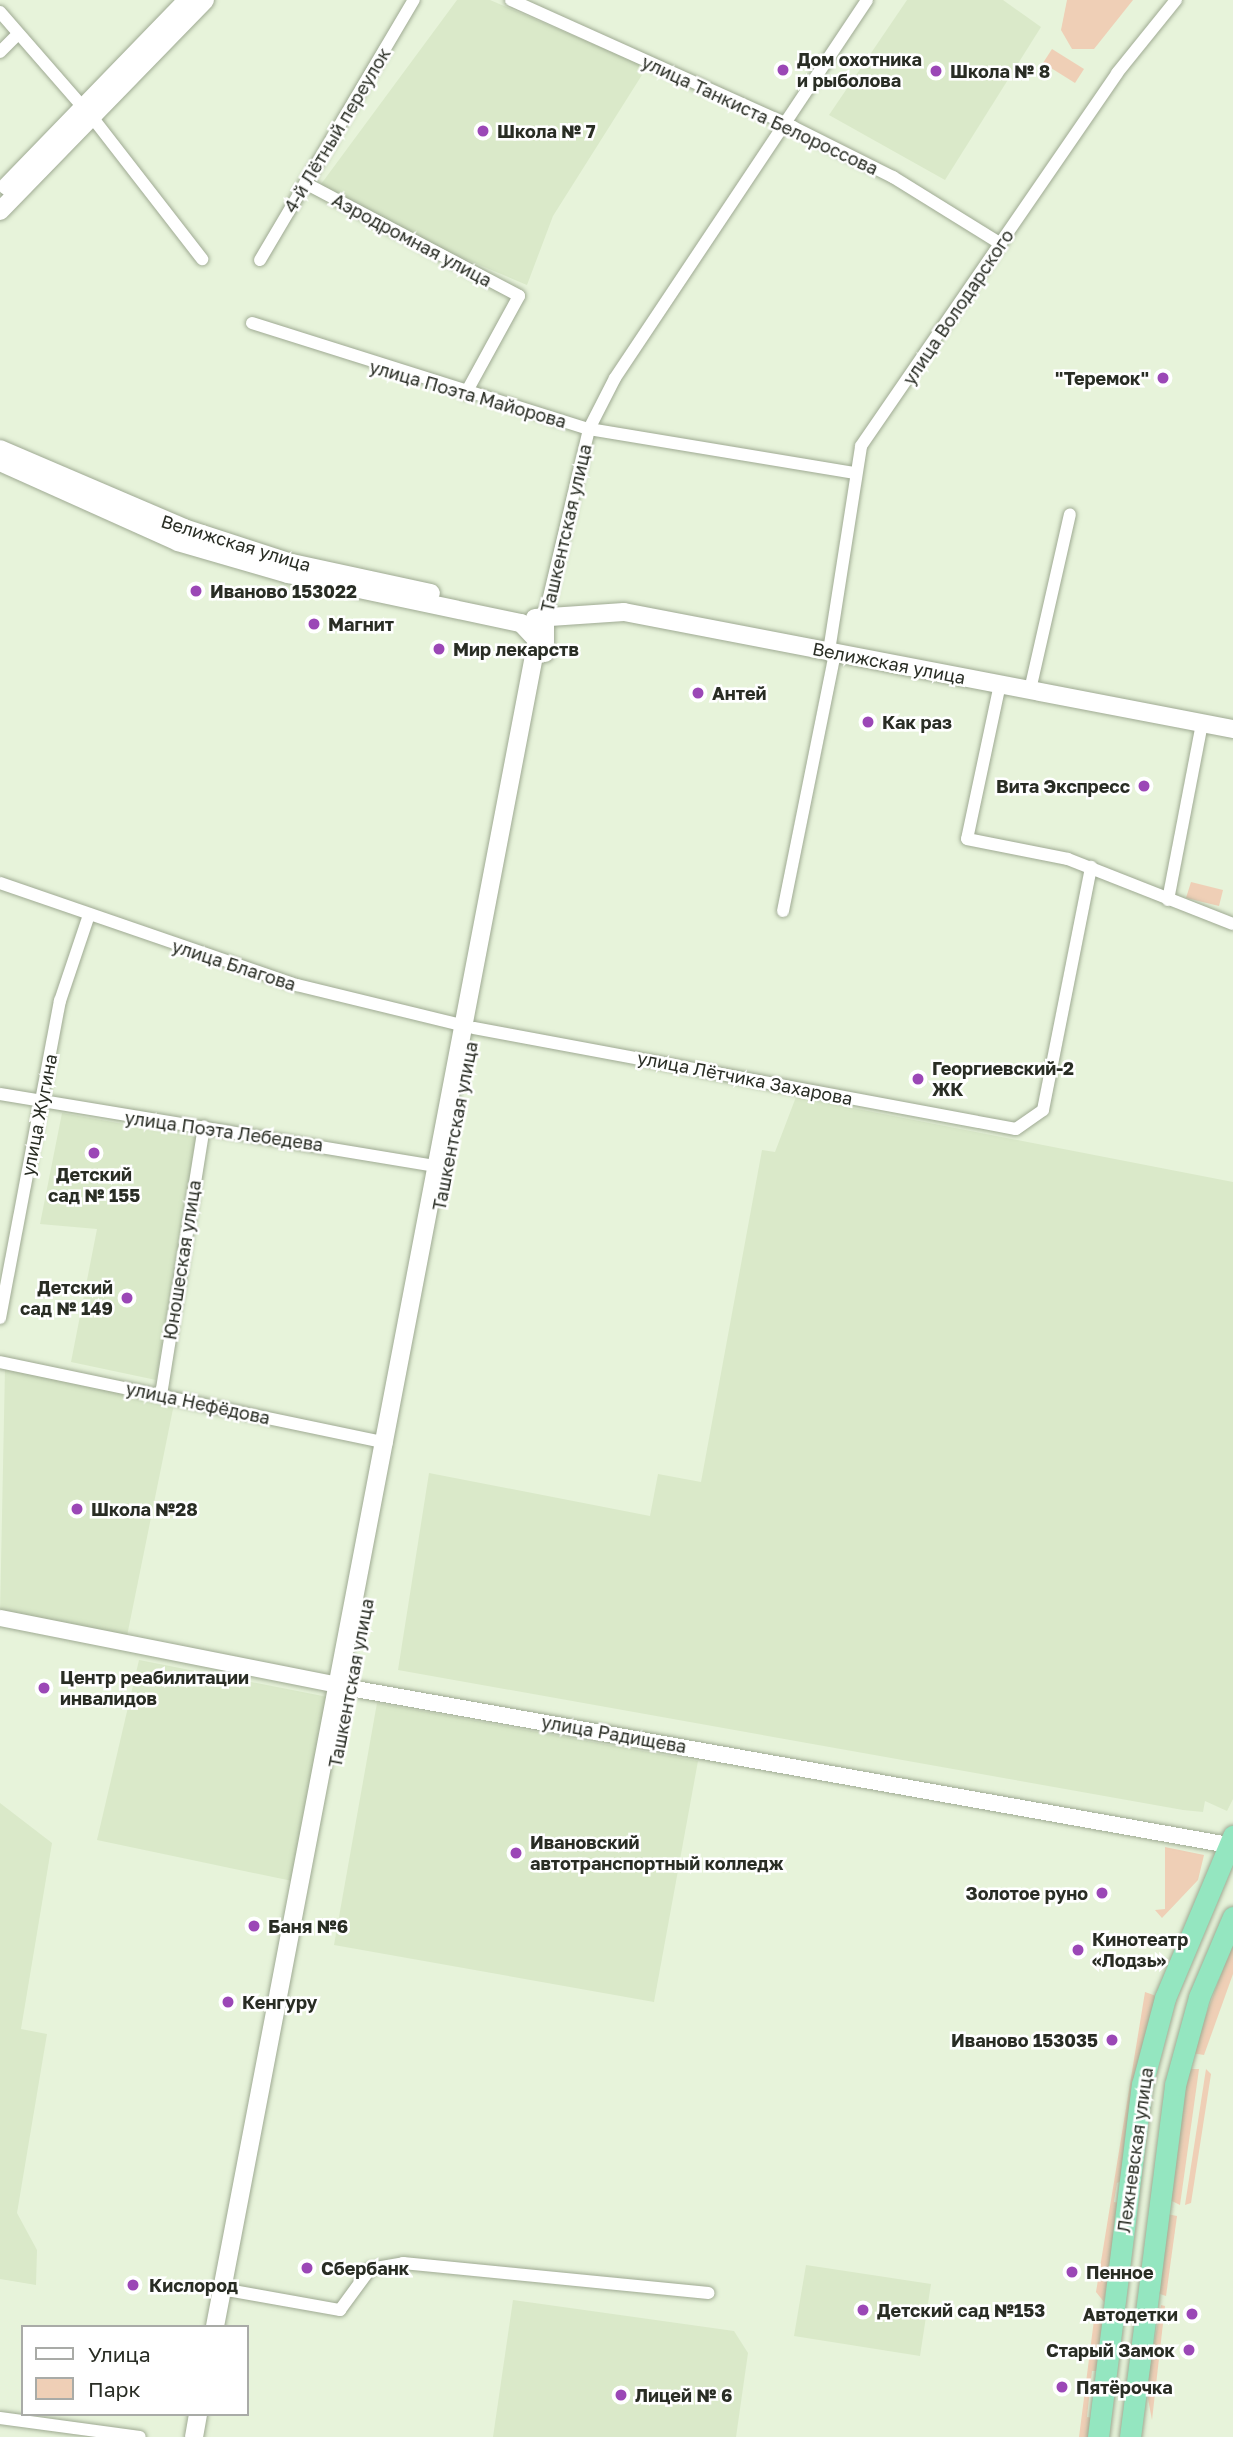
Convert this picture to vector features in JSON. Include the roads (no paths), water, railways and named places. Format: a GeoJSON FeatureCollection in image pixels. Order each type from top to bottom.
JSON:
{"type":"FeatureCollection","features":[{"type":"Feature","properties":{"kind":"highway","name":"Лежневская улица"},"geometry":{"type":"LineString","coordinates":[[1098,2437],[1142,2085],[1166,1998],[1232,1842]]}},
{"type":"Feature","properties":{"kind":"highway","name":"Лежневская улица"},"geometry":{"type":"LineString","coordinates":[[1130,2437],[1172,2095],[1199,1997],[1233,1917]]}},
{"type":"Feature","properties":{"kind":"main road"},"geometry":{"type":"LineString","coordinates":[[0,211],[187,0]]}},
{"type":"Feature","properties":{"kind":"main road"},"geometry":{"type":"LineString","coordinates":[[0,194],[205,0]]}},
{"type":"Feature","properties":{"kind":"main road","name":"Велижская улица"},"geometry":{"type":"LineString","coordinates":[[0,449],[120,505],[267,556],[531,617]]}},
{"type":"Feature","properties":{"kind":"main road","name":"Велижская улица"},"geometry":{"type":"LineString","coordinates":[[0,462],[178,542],[288,574],[531,617],[624,612],[1233,729]]}},
{"type":"Feature","properties":{"kind":"main road","name":"Ташкентская улица"},"geometry":{"type":"LineString","coordinates":[[226,2325],[228,2290],[346,1687],[541,642],[531,617]]}},
{"type":"Feature","properties":{"kind":"main road","name":"Ташкентская улица"},"geometry":{"type":"LineString","coordinates":[[216,2325],[228,2290]]}},
{"type":"Feature","properties":{"kind":"main road"},"geometry":{"type":"LineString","coordinates":[[194,2437],[198,2416]]}},
{"type":"Feature","properties":{"kind":"main road"},"geometry":{"type":"LineString","coordinates":[[204,2437],[209,2416]]}},
{"type":"Feature","properties":{"kind":"street","name":"4-й Лётный переулок"},"geometry":{"type":"LineString","coordinates":[[260,260],[414,0]]}},
{"type":"Feature","properties":{"kind":"street","name":"улица Танкиста Белороссова"},"geometry":{"type":"LineString","coordinates":[[511,0],[788,124],[893,177],[1001,244]]}},
{"type":"Feature","properties":{"kind":"street","name":"Ташкентская улица"},"geometry":{"type":"LineString","coordinates":[[531,617],[589,429],[645,325],[788,124],[867,0]]}},
{"type":"Feature","properties":{"kind":"street","name":"улица Володарского"},"geometry":{"type":"LineString","coordinates":[[783,911],[832,652],[855,473],[861,446],[1117,73],[1176,0]]}},
{"type":"Feature","properties":{"kind":"street"},"geometry":{"type":"LineString","coordinates":[[0,12],[16,36],[88,112],[202,259]]}},
{"type":"Feature","properties":{"kind":"street"},"geometry":{"type":"LineString","coordinates":[[0,52],[16,36]]}},
{"type":"Feature","properties":{"kind":"street","name":"Аэродромная улица"},"geometry":{"type":"LineString","coordinates":[[305,183],[519,296],[467,393]]}},
{"type":"Feature","properties":{"kind":"street","name":"улица Поэта Майорова"},"geometry":{"type":"LineString","coordinates":[[252,323],[467,393],[589,429],[855,473]]}},
{"type":"Feature","properties":{"kind":"street"},"geometry":{"type":"LineString","coordinates":[[1030,690],[1070,514]]}},
{"type":"Feature","properties":{"kind":"street"},"geometry":{"type":"LineString","coordinates":[[1000,684],[967,839],[1091,867],[1233,924]]}},
{"type":"Feature","properties":{"kind":"street"},"geometry":{"type":"LineString","coordinates":[[1168,900],[1202,723]]}},
{"type":"Feature","properties":{"kind":"street","name":"улица Лётчика Захарова"},"geometry":{"type":"LineString","coordinates":[[469,1027],[1016,1129],[1043,1110],[1091,867]]}},
{"type":"Feature","properties":{"kind":"street","name":"улица Благова"},"geometry":{"type":"LineString","coordinates":[[0,883],[297,985],[469,1027]]}},
{"type":"Feature","properties":{"kind":"street","name":"улица Жугина"},"geometry":{"type":"LineString","coordinates":[[0,1318],[60,1001],[89,915]]}},
{"type":"Feature","properties":{"kind":"street","name":"улица Поэта Лебедева"},"geometry":{"type":"LineString","coordinates":[[0,1094],[205,1126],[443,1168]]}},
{"type":"Feature","properties":{"kind":"street","name":"Юношеская улица"},"geometry":{"type":"LineString","coordinates":[[161,1395],[205,1126]]}},
{"type":"Feature","properties":{"kind":"street","name":"улица Нефёдова"},"geometry":{"type":"LineString","coordinates":[[0,1362],[392,1444]]}},
{"type":"Feature","properties":{"kind":"street","name":"улица Радищева"},"geometry":{"type":"LineString","coordinates":[[0,1618],[346,1687],[1232,1842]]}},
{"type":"Feature","properties":{"kind":"street"},"geometry":{"type":"LineString","coordinates":[[228,2290],[340,2310],[370,2269],[403,2263],[709,2293]]}},
{"type":"Feature","properties":{"kind":"street"},"geometry":{"type":"LineString","coordinates":[[0,2418],[140,2437]]}},
{"type":"Feature","properties":{"kind":"place","name":"Дом охотника и рыболова"},"geometry":{"type":"Point","coordinates":[783,70]}},
{"type":"Feature","properties":{"kind":"place","name":"Школа № 8"},"geometry":{"type":"Point","coordinates":[936,71]}},
{"type":"Feature","properties":{"kind":"place","name":"Школа № 7"},"geometry":{"type":"Point","coordinates":[483,131]}},
{"type":"Feature","properties":{"kind":"place","name":"\"Теремок\""},"geometry":{"type":"Point","coordinates":[1163,378]}},
{"type":"Feature","properties":{"kind":"place","name":"Иваново 153022"},"geometry":{"type":"Point","coordinates":[196,591]}},
{"type":"Feature","properties":{"kind":"place","name":"Магнит"},"geometry":{"type":"Point","coordinates":[314,624]}},
{"type":"Feature","properties":{"kind":"place","name":"Мир лекарств"},"geometry":{"type":"Point","coordinates":[439,649]}},
{"type":"Feature","properties":{"kind":"place","name":"Антей"},"geometry":{"type":"Point","coordinates":[698,693]}},
{"type":"Feature","properties":{"kind":"place","name":"Как раз"},"geometry":{"type":"Point","coordinates":[868,722]}},
{"type":"Feature","properties":{"kind":"place","name":"Вита Экспресс"},"geometry":{"type":"Point","coordinates":[1144,786]}},
{"type":"Feature","properties":{"kind":"place","name":"Георгиевский-2 ЖК"},"geometry":{"type":"Point","coordinates":[918,1079]}},
{"type":"Feature","properties":{"kind":"place","name":"Детский сад № 155"},"geometry":{"type":"Point","coordinates":[94,1153]}},
{"type":"Feature","properties":{"kind":"place","name":"Детский сад № 149"},"geometry":{"type":"Point","coordinates":[127,1298]}},
{"type":"Feature","properties":{"kind":"place","name":"Школа №28"},"geometry":{"type":"Point","coordinates":[77,1509]}},
{"type":"Feature","properties":{"kind":"place","name":"Центр реабилитации инвалидов"},"geometry":{"type":"Point","coordinates":[44,1688]}},
{"type":"Feature","properties":{"kind":"place","name":"Ивановский автотранспортный колледж"},"geometry":{"type":"Point","coordinates":[516,1853]}},
{"type":"Feature","properties":{"kind":"place","name":"Золотое руно"},"geometry":{"type":"Point","coordinates":[1102,1893]}},
{"type":"Feature","properties":{"kind":"place","name":"Баня №6"},"geometry":{"type":"Point","coordinates":[254,1926]}},
{"type":"Feature","properties":{"kind":"place","name":"Кинотеатр «Лодзь»"},"geometry":{"type":"Point","coordinates":[1078,1950]}},
{"type":"Feature","properties":{"kind":"place","name":"Кенгуру"},"geometry":{"type":"Point","coordinates":[228,2002]}},
{"type":"Feature","properties":{"kind":"place","name":"Иваново 153035"},"geometry":{"type":"Point","coordinates":[1112,2040]}},
{"type":"Feature","properties":{"kind":"place","name":"Сбербанк"},"geometry":{"type":"Point","coordinates":[307,2268]}},
{"type":"Feature","properties":{"kind":"place","name":"Пенное"},"geometry":{"type":"Point","coordinates":[1072,2272]}},
{"type":"Feature","properties":{"kind":"place","name":"Кислород"},"geometry":{"type":"Point","coordinates":[133,2285]}},
{"type":"Feature","properties":{"kind":"place","name":"Детский сад №153"},"geometry":{"type":"Point","coordinates":[863,2310]}},
{"type":"Feature","properties":{"kind":"place","name":"Автодетки"},"geometry":{"type":"Point","coordinates":[1192,2314]}},
{"type":"Feature","properties":{"kind":"place","name":"Старый Замок"},"geometry":{"type":"Point","coordinates":[1189,2350]}},
{"type":"Feature","properties":{"kind":"place","name":"Пятёрочка"},"geometry":{"type":"Point","coordinates":[1062,2387]}},
{"type":"Feature","properties":{"kind":"place","name":"Лицей № 6"},"geometry":{"type":"Point","coordinates":[621,2395]}}]}
